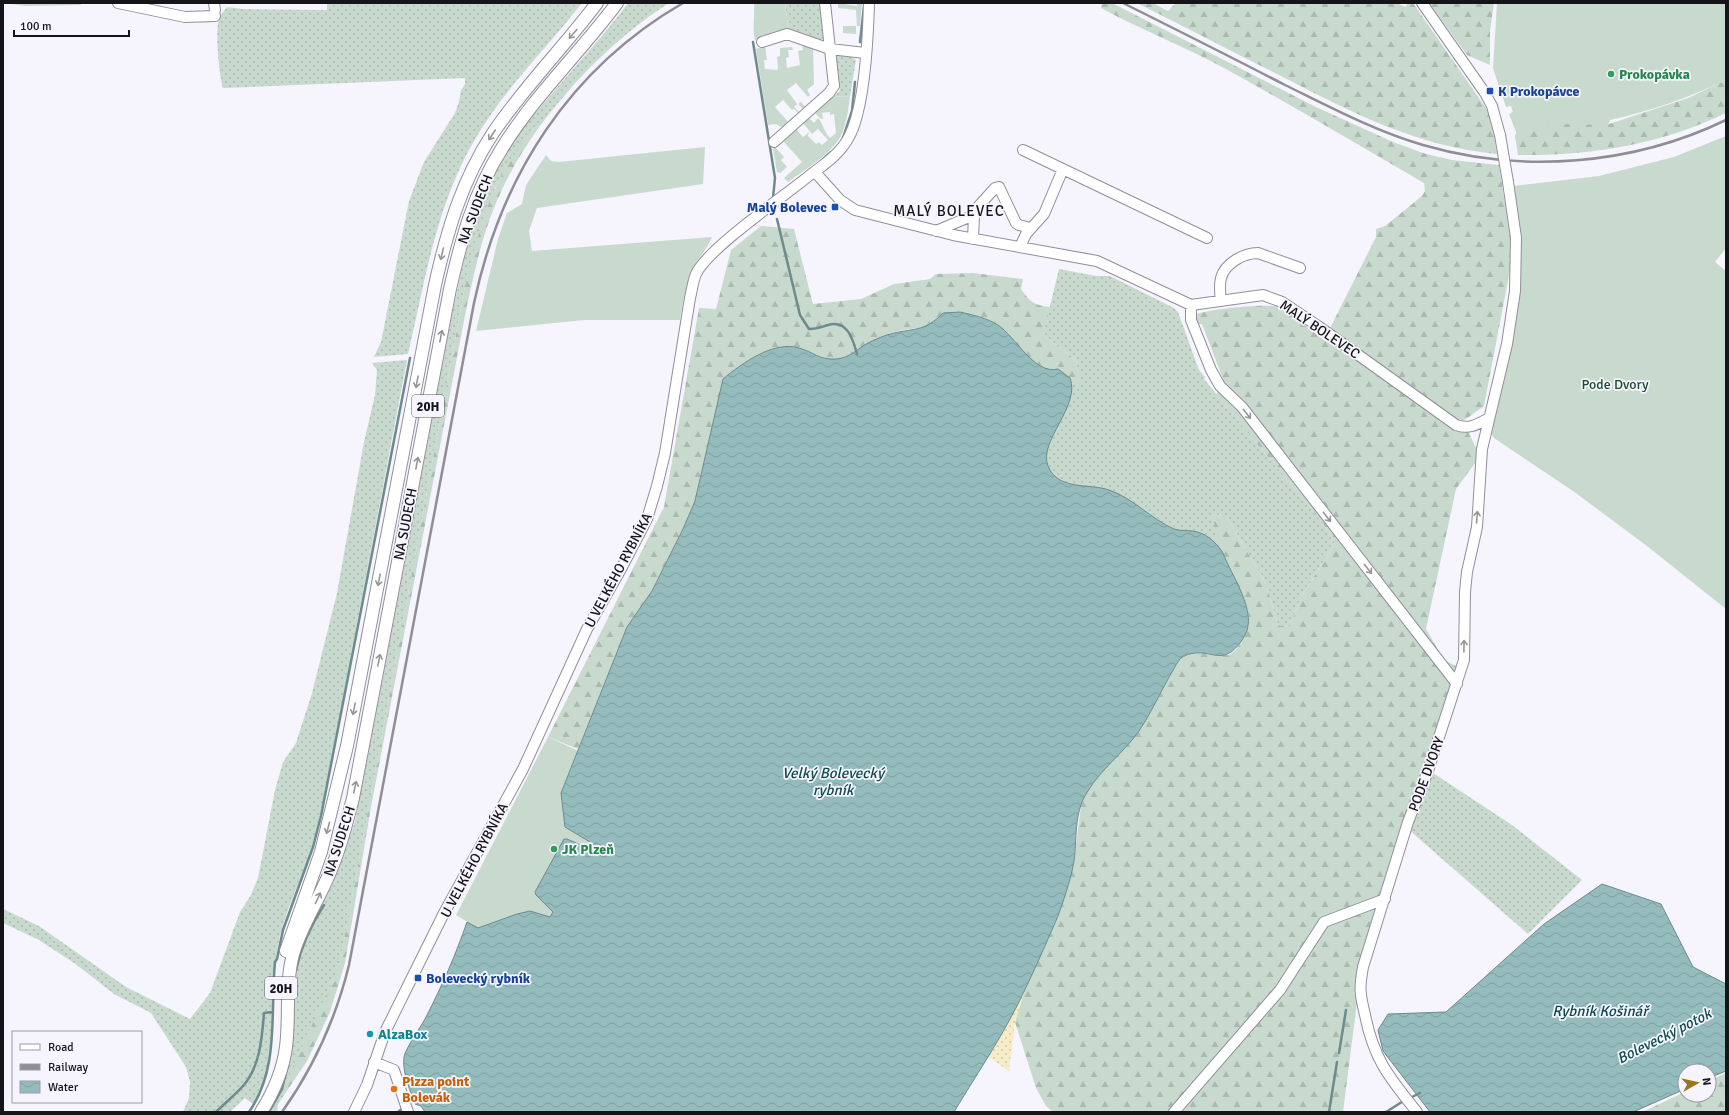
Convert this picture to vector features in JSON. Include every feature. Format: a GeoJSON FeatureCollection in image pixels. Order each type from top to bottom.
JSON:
{"type":"FeatureCollection","features":[{"type":"Feature","properties":{"kind":"main road","name":"NA SUDECH"},"geometry":{"type":"LineString","coordinates":[[276,1082],[280,1055],[281,983],[285,954],[321,852],[347,746],[435,285],[447,236],[467,181],[493,134],[522,94],[598,3]]}},
{"type":"Feature","properties":{"kind":"main road","name":"NA SUDECH"},"geometry":{"type":"LineString","coordinates":[[261,1112],[276,1082],[286,1047],[288,983],[294,952],[302,929],[328,878],[338,852],[354,791],[450,289],[468,221],[482,186],[511,134],[617,3]]}},
{"type":"Feature","properties":{"kind":"street"},"geometry":{"type":"LineString","coordinates":[[118,3],[185,17],[215,10]]}},
{"type":"Feature","properties":{"kind":"street"},"geometry":{"type":"LineString","coordinates":[[774,142],[832,90],[834,86],[825,3]]}},
{"type":"Feature","properties":{"kind":"street","name":"U VELKÉHO RYBNÍKA"},"geometry":{"type":"LineString","coordinates":[[354,1112],[377,1063],[385,1032],[444,913],[523,769],[587,629],[621,570],[647,519],[665,453],[690,298],[696,273],[709,257],[737,232],[814,172],[828,163],[843,147],[849,136],[860,98],[869,3]]}},
{"type":"Feature","properties":{"kind":"street"},"geometry":{"type":"LineString","coordinates":[[1422,3],[1485,93],[1492,106],[1500,135],[1508,182],[1516,238],[1515,291],[1506,344],[1489,418]]}},
{"type":"Feature","properties":{"kind":"street"},"geometry":{"type":"LineString","coordinates":[[762,42],[787,34],[830,49],[865,53]]}},
{"type":"Feature","properties":{"kind":"street"},"geometry":{"type":"LineString","coordinates":[[1023,150],[1207,238]]}},
{"type":"Feature","properties":{"kind":"street"},"geometry":{"type":"LineString","coordinates":[[1020,247],[1022,239],[1030,228],[1044,214],[1063,169]]}},
{"type":"Feature","properties":{"kind":"street"},"geometry":{"type":"LineString","coordinates":[[814,172],[840,200],[855,210],[936,232],[1097,261],[1191,305],[1191,320],[1211,370],[1220,386],[1242,407],[1457,684]]}},
{"type":"Feature","properties":{"kind":"street"},"geometry":{"type":"LineString","coordinates":[[973,239],[975,210],[995,188],[999,187],[1016,222],[1019,225],[1030,228]]}},
{"type":"Feature","properties":{"kind":"street"},"geometry":{"type":"LineString","coordinates":[[936,232],[974,215]]}},
{"type":"Feature","properties":{"kind":"street"},"geometry":{"type":"LineString","coordinates":[[1221,301],[1221,277],[1225,270],[1241,257],[1252,253],[1258,253],[1300,268]]}},
{"type":"Feature","properties":{"kind":"street","name":"MALÝ BOLEVEC"},"geometry":{"type":"LineString","coordinates":[[1191,305],[1263,295],[1273,298],[1318,326],[1456,425],[1461,427],[1474,426],[1489,418]]}},
{"type":"Feature","properties":{"kind":"street","name":"PODE DVORY"},"geometry":{"type":"LineString","coordinates":[[1417,1112],[1391,1080],[1376,1055],[1370,1038],[1359,987],[1408,822],[1429,768],[1464,660],[1467,572],[1477,527],[1482,449],[1489,418]]}},
{"type":"Feature","properties":{"kind":"street"},"geometry":{"type":"LineString","coordinates":[[1174,1112],[1280,990],[1324,922],[1385,899]]}},
{"type":"Feature","properties":{"kind":"street"},"geometry":{"type":"LineString","coordinates":[[377,1063],[394,1070],[406,1107]]}},
{"type":"Feature","properties":{"kind":"green space"},"geometry":{"type":"Polygon","coordinates":[[[3,3],[80,3],[81,5],[26,6],[3,3]]]}},
{"type":"Feature","properties":{"kind":"green space"},"geometry":{"type":"Polygon","coordinates":[[[327,3],[582,3],[498,104],[474,141],[461,166],[450,191],[433,244],[408,354],[374,357],[381,342],[409,201],[424,162],[455,113],[461,90],[465,84],[465,78],[223,88],[220,75],[217,30],[219,19],[227,7],[242,9],[327,10],[327,3]]]}},
{"type":"Feature","properties":{"kind":"green space"},"geometry":{"type":"Polygon","coordinates":[[[628,3],[669,3],[632,29],[583,75],[540,126],[535,128],[510,161],[495,188],[467,275],[339,968],[278,1104],[277,1112],[268,1112],[280,1090],[286,1072],[293,976],[301,944],[338,871],[355,821],[453,310],[475,221],[502,158],[515,139],[628,3]]]}},
{"type":"Feature","properties":{"kind":"green space"},"geometry":{"type":"Polygon","coordinates":[[[754,3],[785,3],[788,28],[755,40],[754,3]]]}},
{"type":"Feature","properties":{"kind":"green space"},"geometry":{"type":"Polygon","coordinates":[[[785,3],[821,3],[824,36],[821,41],[788,28],[785,3]]]}},
{"type":"Feature","properties":{"kind":"green space"},"geometry":{"type":"Polygon","coordinates":[[[838,3],[857,6],[857,3],[862,3],[860,26],[857,26],[856,10],[838,8],[838,3]]]}},
{"type":"Feature","properties":{"kind":"green space"},"geometry":{"type":"Polygon","coordinates":[[[1102,3],[1112,3],[1316,107],[1393,142],[1426,154],[1452,160],[1499,165],[1510,234],[1510,270],[1484,406],[1463,421],[1477,450],[1478,459],[1456,489],[1426,629],[1444,660],[1458,667],[1359,987],[1343,1112],[1053,1112],[1046,1106],[1036,1088],[1015,1022],[1026,984],[1058,916],[1074,861],[1081,806],[1085,794],[1101,773],[1142,728],[1179,659],[1196,652],[1212,655],[1229,655],[1236,650],[1249,626],[1248,610],[1219,546],[1212,514],[1227,517],[1267,586],[1278,625],[1290,627],[1300,599],[1335,543],[1322,522],[1216,394],[1225,384],[1202,324],[1196,324],[1195,315],[1237,307],[1279,307],[1324,340],[1376,237],[1376,229],[1385,226],[1422,196],[1425,191],[1424,183],[1349,139],[1194,52],[1131,24],[1101,8],[1102,3]]]}},
{"type":"Feature","properties":{"kind":"green space"},"geometry":{"type":"Polygon","coordinates":[[[1137,3],[1153,3],[1168,11],[1176,3],[1396,3],[1406,7],[1407,3],[1413,3],[1488,111],[1493,127],[1497,154],[1440,144],[1412,136],[1359,115],[1137,3]]]}},
{"type":"Feature","properties":{"kind":"green space"},"geometry":{"type":"Polygon","coordinates":[[[1429,3],[1494,3],[1490,31],[1490,65],[1467,55],[1429,3]]]}},
{"type":"Feature","properties":{"kind":"green space","name":"Prokopávka"},"geometry":{"type":"Polygon","coordinates":[[[1497,3],[1726,3],[1726,80],[1697,93],[1669,103],[1610,120],[1608,125],[1567,124],[1550,126],[1519,135],[1516,132],[1509,114],[1513,112],[1511,106],[1506,107],[1493,68],[1497,3]]]}},
{"type":"Feature","properties":{"kind":"green space"},"geometry":{"type":"Polygon","coordinates":[[[843,26],[856,26],[856,34],[843,33],[843,26]]]}},
{"type":"Feature","properties":{"kind":"green space"},"geometry":{"type":"Polygon","coordinates":[[[802,43],[813,47],[814,84],[807,90],[810,95],[808,97],[796,83],[787,90],[797,104],[794,107],[799,112],[803,109],[798,104],[801,102],[806,108],[799,114],[794,109],[792,110],[783,100],[775,107],[789,123],[781,127],[776,124],[768,125],[756,49],[765,46],[767,60],[764,60],[765,69],[777,70],[777,57],[780,56],[780,48],[792,47],[793,50],[788,50],[789,57],[786,58],[787,68],[800,65],[798,51],[803,50],[802,43]]]}},
{"type":"Feature","properties":{"kind":"green space"},"geometry":{"type":"Polygon","coordinates":[[[836,55],[850,56],[856,60],[850,97],[834,96],[840,91],[836,55]]]}},
{"type":"Feature","properties":{"kind":"green space"},"geometry":{"type":"Polygon","coordinates":[[[1726,80],[1726,113],[1701,124],[1650,141],[1598,151],[1545,155],[1518,155],[1515,136],[1524,114],[1543,121],[1609,124],[1688,98],[1726,80]]]}},
{"type":"Feature","properties":{"kind":"green space"},"geometry":{"type":"Polygon","coordinates":[[[834,96],[850,97],[843,132],[837,142],[827,153],[788,182],[784,178],[802,162],[783,141],[796,129],[803,137],[809,132],[808,136],[816,144],[819,142],[822,145],[828,140],[818,129],[812,134],[803,123],[809,118],[814,123],[818,118],[830,138],[836,133],[834,114],[830,115],[830,112],[822,113],[823,119],[821,119],[815,113],[834,96]]]}},
{"type":"Feature","properties":{"kind":"green space"},"geometry":{"type":"Polygon","coordinates":[[[540,126],[516,163],[496,202],[483,239],[467,305],[371,807],[345,963],[330,1012],[307,1061],[278,1104],[294,1064],[339,967],[467,275],[484,217],[495,189],[509,162],[535,128],[540,126]]]}},
{"type":"Feature","properties":{"kind":"green space","name":"Pode Dvory"},"geometry":{"type":"Polygon","coordinates":[[[1726,136],[1726,248],[1715,262],[1726,271],[1726,609],[1647,546],[1573,491],[1494,438],[1491,433],[1509,348],[1513,186],[1599,176],[1674,157],[1726,136]]]}},
{"type":"Feature","properties":{"kind":"green space"},"geometry":{"type":"Polygon","coordinates":[[[705,147],[703,184],[537,208],[529,231],[532,251],[712,237],[689,279],[680,320],[584,320],[476,331],[498,239],[507,213],[522,204],[526,185],[546,155],[551,161],[559,162],[705,147]]]}},
{"type":"Feature","properties":{"kind":"green space"},"geometry":{"type":"Polygon","coordinates":[[[775,147],[784,157],[781,160],[787,167],[780,173],[777,172],[773,149],[775,147]]]}},
{"type":"Feature","properties":{"kind":"green space"},"geometry":{"type":"Polygon","coordinates":[[[761,226],[794,229],[813,304],[861,299],[894,284],[930,279],[936,274],[973,273],[1023,279],[1021,289],[1028,297],[1036,304],[1050,307],[1043,335],[1076,360],[1081,383],[1073,384],[1070,378],[1058,369],[1046,370],[1040,367],[997,324],[971,314],[957,313],[943,313],[929,324],[918,328],[891,333],[868,343],[849,355],[841,358],[825,358],[799,348],[789,346],[769,350],[748,360],[723,379],[695,501],[683,529],[652,591],[627,627],[578,749],[548,737],[664,507],[699,308],[716,309],[731,250],[761,226]]]}},
{"type":"Feature","properties":{"kind":"green space"},"geometry":{"type":"Polygon","coordinates":[[[1059,269],[1096,276],[1110,276],[1174,308],[1178,312],[1199,370],[1205,377],[1204,379],[1322,522],[1335,543],[1300,599],[1290,627],[1278,625],[1267,586],[1227,517],[1212,514],[1223,553],[1196,652],[583,738],[618,650],[1026,353],[1080,383],[1076,360],[1043,335],[1059,269]]]}},
{"type":"Feature","properties":{"kind":"green space"},"geometry":{"type":"Polygon","coordinates":[[[407,360],[322,808],[312,846],[284,920],[278,946],[275,966],[273,1027],[268,1067],[262,1086],[253,1104],[245,1098],[230,1112],[183,1112],[189,1098],[190,1082],[186,1067],[151,1013],[114,994],[77,965],[39,940],[3,923],[3,909],[39,926],[126,987],[190,1019],[210,993],[240,912],[251,895],[258,878],[275,790],[283,762],[296,743],[312,693],[337,593],[364,442],[375,395],[377,370],[372,363],[407,360]]]}},
{"type":"Feature","properties":{"kind":"green space","name":"JK Plzeň"},"geometry":{"type":"Polygon","coordinates":[[[548,737],[649,783],[562,968],[478,928],[456,915],[548,737]]]}},
{"type":"Feature","properties":{"kind":"green space"},"geometry":{"type":"Polygon","coordinates":[[[1430,772],[1512,825],[1582,880],[1528,934],[1408,829],[1430,772]]]}},
{"type":"Feature","properties":{"kind":"green space"},"geometry":{"type":"Polygon","coordinates":[[[1726,1073],[1726,1112],[1642,1112],[1677,1096],[1677,1103],[1717,1103],[1717,1077],[1726,1073]]]}},
{"type":"Feature","properties":{"kind":"sand"},"geometry":{"type":"Polygon","coordinates":[[[1029,978],[1015,1022],[1009,1071],[968,1043],[1029,978]]]}},
{"type":"Feature","properties":{"kind":"water","name":"Velký Bolevecký rybník"},"geometry":{"type":"Polygon","coordinates":[[[960,312],[985,319],[998,325],[1033,361],[1049,369],[1058,369],[1070,378],[1072,389],[1070,400],[1053,435],[1047,456],[1048,466],[1053,474],[1066,483],[1109,490],[1126,498],[1174,529],[1201,533],[1210,538],[1223,553],[1242,594],[1246,605],[1248,626],[1245,635],[1237,647],[1229,653],[1222,655],[1200,653],[1191,654],[1181,658],[1178,661],[1140,730],[1100,775],[1086,794],[1079,810],[1073,868],[1058,916],[1010,1020],[954,1112],[425,1112],[421,1106],[415,1104],[405,1075],[404,1057],[438,994],[467,922],[478,928],[530,911],[550,917],[553,912],[536,895],[535,892],[564,839],[592,850],[593,848],[590,842],[565,827],[561,793],[627,627],[652,591],[683,529],[695,501],[723,379],[748,360],[779,347],[789,346],[799,348],[820,357],[836,359],[845,357],[868,343],[884,336],[926,326],[943,313],[960,312]]]}},
{"type":"Feature","properties":{"kind":"water","name":"Rybník Košinář"},"geometry":{"type":"Polygon","coordinates":[[[1602,884],[1661,904],[1693,967],[1726,984],[1726,1071],[1717,1075],[1717,1063],[1677,1063],[1677,1093],[1633,1112],[1430,1112],[1383,1051],[1378,1030],[1388,1014],[1446,1012],[1544,924],[1602,884]]]}},
{"type":"Feature","properties":{"kind":"waterway"},"geometry":{"type":"LineString","coordinates":[[860,42],[864,7]]}},
{"type":"Feature","properties":{"kind":"waterway"},"geometry":{"type":"LineString","coordinates":[[753,42],[775,178],[773,198]]}},
{"type":"Feature","properties":{"kind":"waterway"},"geometry":{"type":"LineString","coordinates":[[843,138],[852,111],[855,82]]}},
{"type":"Feature","properties":{"kind":"waterway"},"geometry":{"type":"LineString","coordinates":[[821,161],[831,152]]}},
{"type":"Feature","properties":{"kind":"waterway"},"geometry":{"type":"LineString","coordinates":[[777,219],[800,315],[809,329],[835,324],[840,325],[851,337],[857,354]]}},
{"type":"Feature","properties":{"kind":"waterway"},"geometry":{"type":"LineString","coordinates":[[249,1112],[259,1095],[270,1058],[275,962],[277,959],[283,930],[313,847],[321,816],[410,358]]}},
{"type":"Feature","properties":{"kind":"waterway"},"geometry":{"type":"LineString","coordinates":[[296,970],[307,936],[324,905]]}},
{"type":"Feature","properties":{"kind":"waterway"},"geometry":{"type":"LineString","coordinates":[[1339,1053],[1346,1010]]}},
{"type":"Feature","properties":{"kind":"waterway"},"geometry":{"type":"LineString","coordinates":[[216,1112],[243,1086],[249,1078],[257,1061],[264,1013],[272,1012]]}},
{"type":"Feature","properties":{"kind":"waterway"},"geometry":{"type":"LineString","coordinates":[[269,1112],[282,1089],[290,1056]]}},
{"type":"Feature","properties":{"kind":"waterway"},"geometry":{"type":"LineString","coordinates":[[1329,1112],[1337,1062]]}},
{"type":"Feature","properties":{"kind":"waterway"},"geometry":{"type":"LineString","coordinates":[[1410,1098],[1420,1093]]}},
{"type":"Feature","properties":{"kind":"waterway"},"geometry":{"type":"LineString","coordinates":[[1386,1112],[1405,1100]]}},
{"type":"Feature","properties":{"kind":"waterway","name":"Bolevecký potok"},"geometry":{"type":"LineString","coordinates":[[398,1112],[404,1107]]}},
{"type":"Feature","properties":{"kind":"railway"},"geometry":{"type":"LineString","coordinates":[[282,1112],[304,1078],[323,1042],[338,1004],[349,965],[474,303],[486,256],[502,212],[522,170],[546,130],[574,93],[606,60],[642,30],[683,3]]}},
{"type":"Feature","properties":{"kind":"railway"},"geometry":{"type":"LineString","coordinates":[[1123,3],[1353,118],[1405,139],[1461,154],[1499,160],[1538,162],[1577,160],[1615,155],[1653,147],[1690,135],[1726,120]]}},
{"type":"Feature","properties":{"kind":"place","name":"Prokopávka"},"geometry":{"type":"Point","coordinates":[1611,74]}},
{"type":"Feature","properties":{"kind":"place","name":"K Prokopávce"},"geometry":{"type":"Point","coordinates":[1490,91]}},
{"type":"Feature","properties":{"kind":"place","name":"Malý Bolevec"},"geometry":{"type":"Point","coordinates":[835,207]}},
{"type":"Feature","properties":{"kind":"place","name":"JK Plzeň"},"geometry":{"type":"Point","coordinates":[554,849]}},
{"type":"Feature","properties":{"kind":"place","name":"Bolevecký rybník"},"geometry":{"type":"Point","coordinates":[418,978]}},
{"type":"Feature","properties":{"kind":"place","name":"AlzaBox"},"geometry":{"type":"Point","coordinates":[370,1034]}},
{"type":"Feature","properties":{"kind":"place","name":"Pizza point Bolevák"},"geometry":{"type":"Point","coordinates":[394,1089]}},
{"type":"Feature","properties":{"kind":"district","name":"MALÝ BOLEVEC"},"geometry":{"type":"Point","coordinates":[949,211]}}]}
